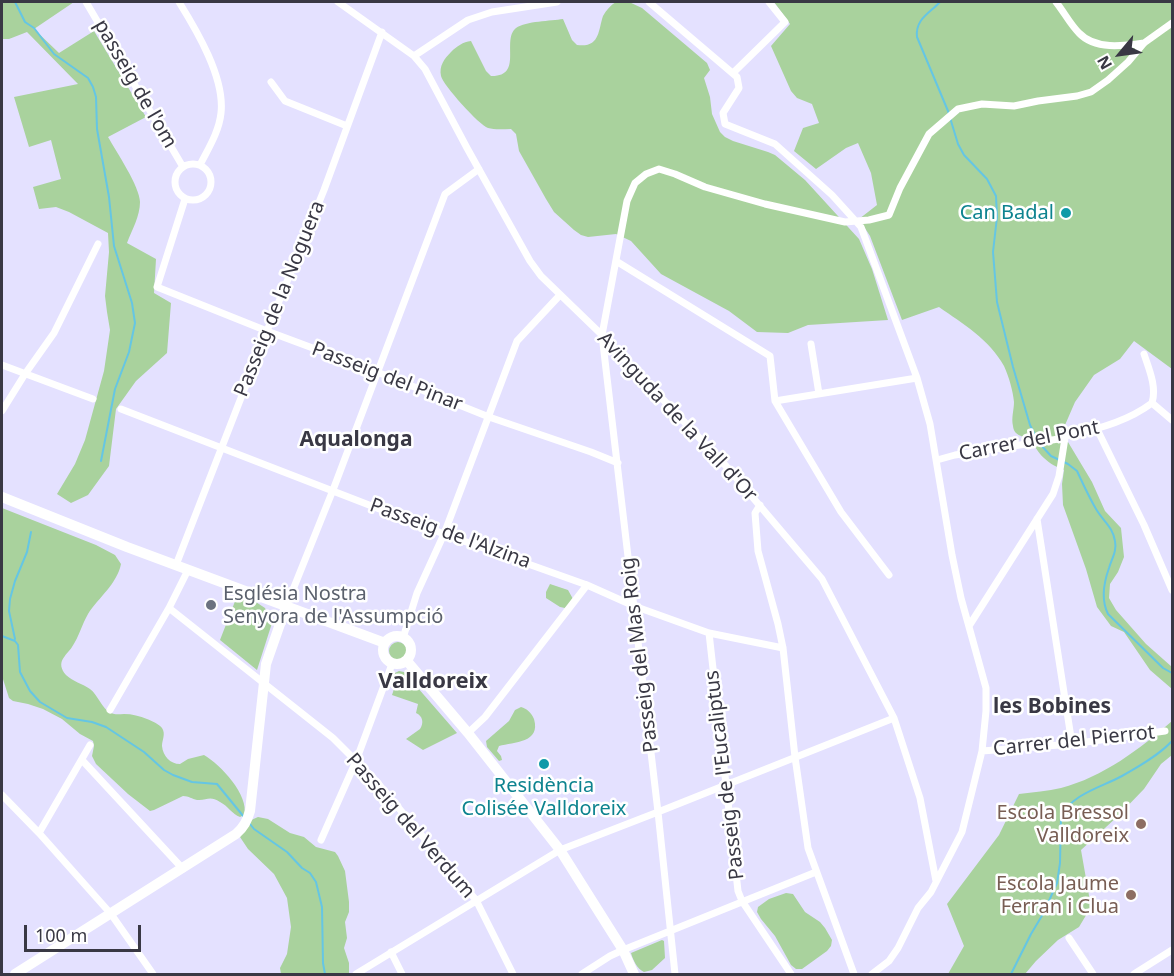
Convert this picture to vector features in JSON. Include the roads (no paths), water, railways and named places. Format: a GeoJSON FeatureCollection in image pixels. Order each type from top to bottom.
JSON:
{"type":"FeatureCollection","features":[{"type":"Feature","properties":{"kind":"street","name":"passeig de l'om"},"geometry":{"type":"LineString","coordinates":[[86,2],[183,167]]}},
{"type":"Feature","properties":{"kind":"street"},"geometry":{"type":"LineString","coordinates":[[189,2],[180,4],[216,73],[220,91],[221,114],[218,127],[200,165]]}},
{"type":"Feature","properties":{"kind":"street","name":"Avinguda de la Vall d'Or"},"geometry":{"type":"LineString","coordinates":[[339,2],[414,56],[425,69],[466,148],[530,261],[541,276],[602,335],[726,466],[822,579],[894,718],[920,798],[936,882]]}},
{"type":"Feature","properties":{"kind":"street"},"geometry":{"type":"LineString","coordinates":[[414,56],[468,20],[492,12],[556,2]]}},
{"type":"Feature","properties":{"kind":"street"},"geometry":{"type":"LineString","coordinates":[[649,2],[737,76],[739,88],[723,113],[725,124],[775,144],[832,195],[861,227],[917,378],[930,424],[952,555],[986,688],[982,751],[962,831],[931,892],[918,908],[898,948],[889,962],[872,975]]}},
{"type":"Feature","properties":{"kind":"street"},"geometry":{"type":"LineString","coordinates":[[734,74],[785,22],[769,2]]}},
{"type":"Feature","properties":{"kind":"street"},"geometry":{"type":"LineString","coordinates":[[1056,2],[1080,34],[1088,40],[1109,45],[1144,43]]}},
{"type":"Feature","properties":{"kind":"street"},"geometry":{"type":"LineString","coordinates":[[856,222],[889,215],[900,188],[929,134],[958,109],[982,104],[1014,106],[1091,92],[1128,62],[1144,43],[1173,23]]}},
{"type":"Feature","properties":{"kind":"street","name":"Passeig de la Noguera"},"geometry":{"type":"LineString","coordinates":[[176,565],[324,190],[382,32]]}},
{"type":"Feature","properties":{"kind":"street"},"geometry":{"type":"LineString","coordinates":[[271,82],[285,101],[347,126]]}},
{"type":"Feature","properties":{"kind":"street"},"geometry":{"type":"LineString","coordinates":[[189,164],[200,165],[210,174],[212,183],[210,189],[203,198],[197,201],[185,199],[176,190],[174,182],[176,176],[183,167],[189,164]]}},
{"type":"Feature","properties":{"kind":"street"},"geometry":{"type":"LineString","coordinates":[[15,975],[242,829],[250,811],[266,664],[286,607],[333,490],[445,194],[479,169]]}},
{"type":"Feature","properties":{"kind":"street","name":"Passeig del Mas Roig"},"geometry":{"type":"LineString","coordinates":[[675,975],[602,335],[627,201],[635,183],[646,174],[659,169],[705,187],[765,204],[845,222],[856,222]]}},
{"type":"Feature","properties":{"kind":"street","name":"Passeig del Pinar"},"geometry":{"type":"LineString","coordinates":[[185,199],[157,287],[489,417],[618,463]]}},
{"type":"Feature","properties":{"kind":"street"},"geometry":{"type":"LineString","coordinates":[[2,411],[54,333],[98,244]]}},
{"type":"Feature","properties":{"kind":"street"},"geometry":{"type":"LineString","coordinates":[[616,261],[770,356],[775,401],[841,512],[889,575]]}},
{"type":"Feature","properties":{"kind":"street"},"geometry":{"type":"LineString","coordinates":[[403,638],[417,593],[444,534],[517,341],[560,295]]}},
{"type":"Feature","properties":{"kind":"street"},"geometry":{"type":"LineString","coordinates":[[811,344],[819,394]]}},
{"type":"Feature","properties":{"kind":"street"},"geometry":{"type":"LineString","coordinates":[[1144,354],[1152,382],[1154,398],[1152,403],[1173,420]]}},
{"type":"Feature","properties":{"kind":"street"},"geometry":{"type":"LineString","coordinates":[[2,364],[93,399]]}},
{"type":"Feature","properties":{"kind":"street"},"geometry":{"type":"LineString","coordinates":[[775,401],[917,378]]}},
{"type":"Feature","properties":{"kind":"street","name":"Carrer del Pont"},"geometry":{"type":"LineString","coordinates":[[937,460],[955,455],[1065,438],[1067,435],[1097,429],[1123,419],[1152,403]]}},
{"type":"Feature","properties":{"kind":"street","name":"Passeig de l'Alzina"},"geometry":{"type":"LineString","coordinates":[[121,409],[444,534],[587,585],[634,606],[709,633],[783,648]]}},
{"type":"Feature","properties":{"kind":"street"},"geometry":{"type":"LineString","coordinates":[[1097,429],[1173,590]]}},
{"type":"Feature","properties":{"kind":"street"},"geometry":{"type":"LineString","coordinates":[[969,626],[1053,494],[1065,438]]}},
{"type":"Feature","properties":{"kind":"street"},"geometry":{"type":"LineString","coordinates":[[2,497],[188,570],[385,643]]}},
{"type":"Feature","properties":{"kind":"street"},"geometry":{"type":"LineString","coordinates":[[760,505],[756,513],[758,551],[783,648],[808,848],[854,975]]}},
{"type":"Feature","properties":{"kind":"street"},"geometry":{"type":"LineString","coordinates":[[1037,519],[1072,744]]}},
{"type":"Feature","properties":{"kind":"street"},"geometry":{"type":"LineString","coordinates":[[110,710],[169,608],[188,570]]}},
{"type":"Feature","properties":{"kind":"street"},"geometry":{"type":"LineString","coordinates":[[468,733],[485,717],[587,585]]}},
{"type":"Feature","properties":{"kind":"street","name":"Passeig del Verdum"},"geometry":{"type":"LineString","coordinates":[[169,608],[333,738],[376,781],[476,900],[513,975]]}},
{"type":"Feature","properties":{"kind":"street","name":"Passeig de l'Eucaliptus"},"geometry":{"type":"LineString","coordinates":[[709,633],[738,891],[742,901],[791,975]]}},
{"type":"Feature","properties":{"kind":"street"},"geometry":{"type":"LineString","coordinates":[[395,637],[403,638],[410,644],[411,653],[407,661],[392,664],[384,655],[385,643],[395,637]]}},
{"type":"Feature","properties":{"kind":"street"},"geometry":{"type":"LineString","coordinates":[[407,661],[468,733],[560,850],[623,950],[634,975]]}},
{"type":"Feature","properties":{"kind":"street"},"geometry":{"type":"LineString","coordinates":[[321,840],[356,761],[392,664]]}},
{"type":"Feature","properties":{"kind":"street"},"geometry":{"type":"LineString","coordinates":[[356,975],[560,850],[894,718]]}},
{"type":"Feature","properties":{"kind":"street","name":"Carrer del Pierrot"},"geometry":{"type":"LineString","coordinates":[[982,751],[1072,744],[1165,731]]}},
{"type":"Feature","properties":{"kind":"street"},"geometry":{"type":"LineString","coordinates":[[39,833],[90,745]]}},
{"type":"Feature","properties":{"kind":"street"},"geometry":{"type":"LineString","coordinates":[[82,760],[183,869]]}},
{"type":"Feature","properties":{"kind":"street"},"geometry":{"type":"LineString","coordinates":[[2,795],[111,914],[153,975]]}},
{"type":"Feature","properties":{"kind":"street"},"geometry":{"type":"LineString","coordinates":[[582,975],[609,956],[816,872]]}},
{"type":"Feature","properties":{"kind":"street"},"geometry":{"type":"LineString","coordinates":[[1070,938],[1093,975]]}},
{"type":"Feature","properties":{"kind":"street"},"geometry":{"type":"LineString","coordinates":[[1134,975],[1173,950]]}},
{"type":"Feature","properties":{"kind":"street"},"geometry":{"type":"LineString","coordinates":[[391,952],[402,975]]}},
{"type":"Feature","properties":{"kind":"waterway"},"geometry":{"type":"LineString","coordinates":[[15,2],[25,22],[34,28],[54,54],[88,78],[96,97],[97,129],[109,197],[114,246],[132,303],[135,323],[129,352],[115,389],[101,461]]}},
{"type":"Feature","properties":{"kind":"waterway"},"geometry":{"type":"LineString","coordinates":[[940,2],[918,25],[917,37],[948,111],[958,144],[964,155],[987,179],[996,196],[997,217],[993,252],[997,302],[1013,367],[1030,425],[1037,439]]}},
{"type":"Feature","properties":{"kind":"waterway"},"geometry":{"type":"LineString","coordinates":[[1040,444],[1051,456],[1077,471],[1096,509],[1112,532],[1115,548],[1104,591],[1104,603],[1108,614],[1163,668],[1172,673]]}},
{"type":"Feature","properties":{"kind":"waterway"},"geometry":{"type":"LineString","coordinates":[[15,639],[9,611],[10,599],[27,552],[31,532]]}},
{"type":"Feature","properties":{"kind":"waterway"},"geometry":{"type":"LineString","coordinates":[[2,636],[15,641],[18,645],[20,672],[30,691],[40,702],[67,718],[106,727],[144,752],[173,775],[192,782],[217,784],[244,817]]}},
{"type":"Feature","properties":{"kind":"waterway"},"geometry":{"type":"LineString","coordinates":[[1011,974],[1057,883],[1061,817],[1066,809],[1079,797],[1142,764],[1172,741]]}},
{"type":"Feature","properties":{"kind":"waterway"},"geometry":{"type":"LineString","coordinates":[[250,824],[287,852],[310,873],[316,882],[322,907],[325,974]]}},
{"type":"Feature","properties":{"kind":"place","name":"Can Badal"},"geometry":{"type":"Point","coordinates":[1066,213]}},
{"type":"Feature","properties":{"kind":"place","name":"Església Nostra Senyora de l'Assumpció"},"geometry":{"type":"Point","coordinates":[211,605]}},
{"type":"Feature","properties":{"kind":"place","name":"Residència Colisée Valldoreix"},"geometry":{"type":"Point","coordinates":[544,764]}},
{"type":"Feature","properties":{"kind":"place","name":"Escola Bressol Valldoreix"},"geometry":{"type":"Point","coordinates":[1141,824]}},
{"type":"Feature","properties":{"kind":"place","name":"Escola Jaume Ferran i Clua"},"geometry":{"type":"Point","coordinates":[1131,895]}},
{"type":"Feature","properties":{"kind":"district","name":"Aqualonga"},"geometry":{"type":"Point","coordinates":[356,440]}},
{"type":"Feature","properties":{"kind":"district","name":"Valldoreix"},"geometry":{"type":"Point","coordinates":[433,682]}},
{"type":"Feature","properties":{"kind":"district","name":"les Bobines"},"geometry":{"type":"Point","coordinates":[1052,707]}}]}
